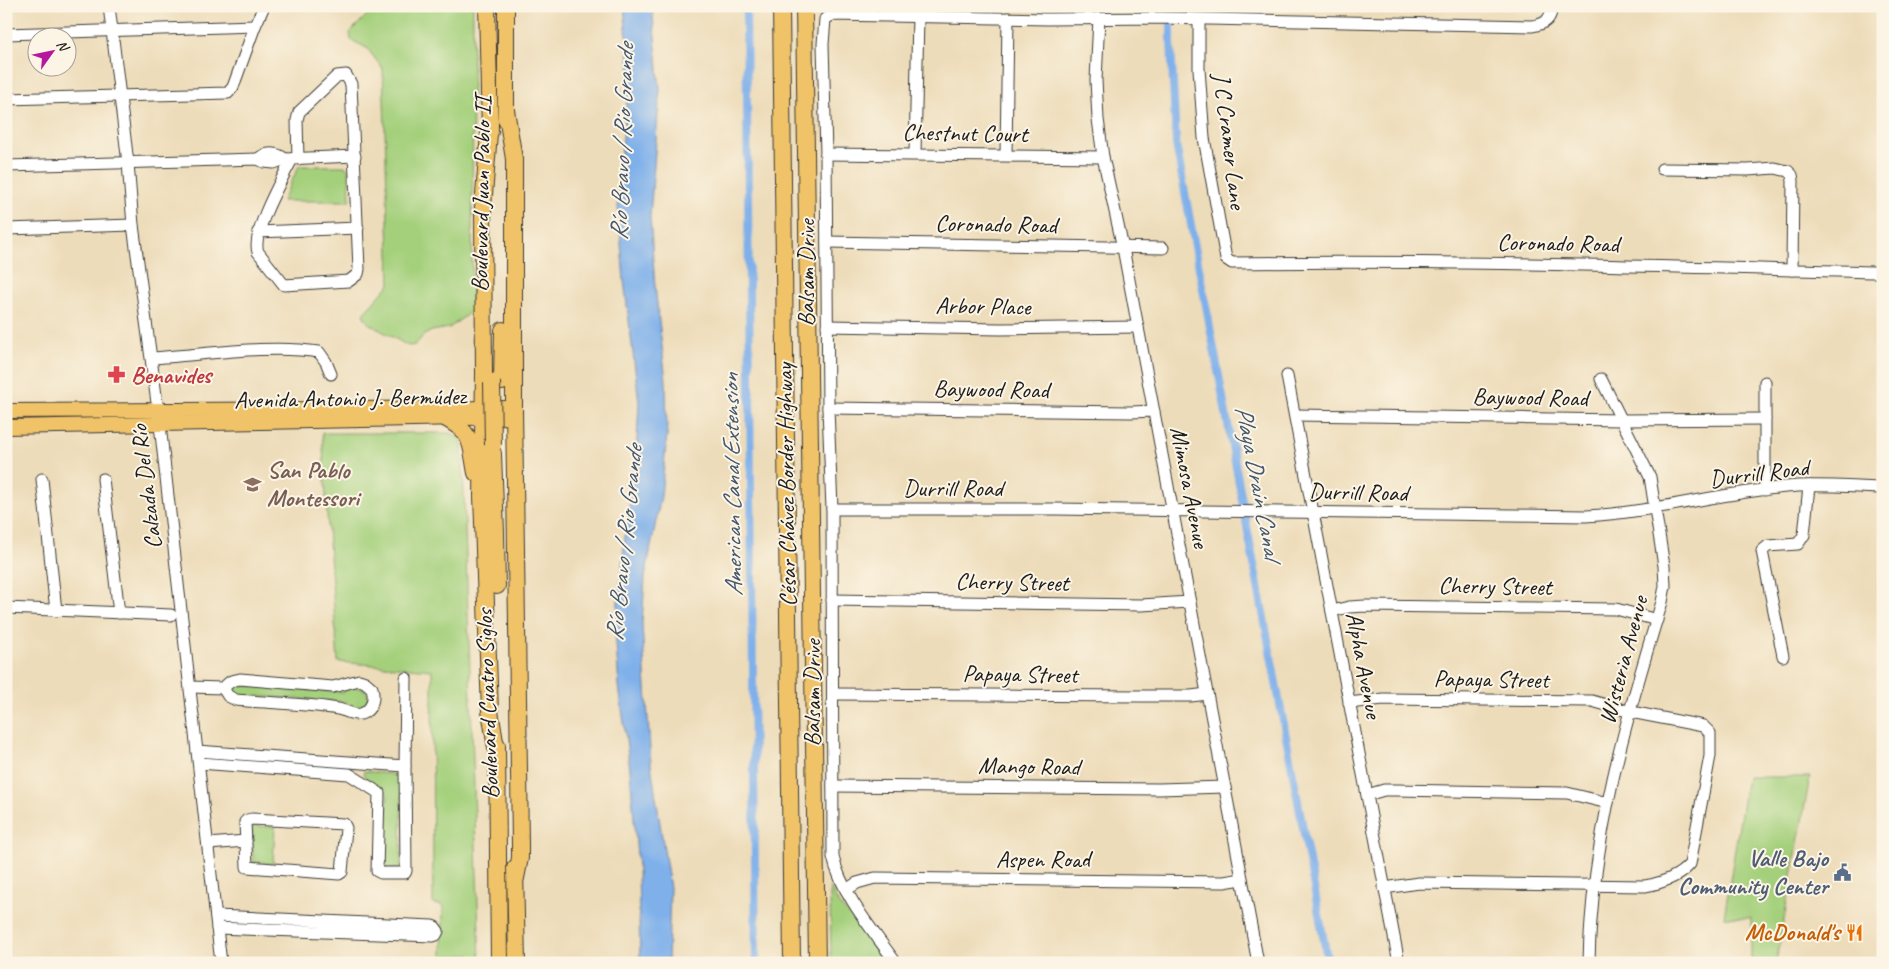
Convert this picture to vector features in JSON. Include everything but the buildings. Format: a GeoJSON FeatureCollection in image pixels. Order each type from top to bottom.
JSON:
{"type":"FeatureCollection","features":[{"type":"Feature","properties":{"kind":"highway","name":"Boulevard Juan Pablo II"},"geometry":{"type":"LineString","coordinates":[[487,6],[491,207],[498,381]]}},
{"type":"Feature","properties":{"kind":"highway","name":"Boulevard Juan Pablo II"},"geometry":{"type":"LineString","coordinates":[[498,381],[505,196],[506,6]]}},
{"type":"Feature","properties":{"kind":"highway","name":"César Chávez Border Highway"},"geometry":{"type":"LineString","coordinates":[[781,6],[792,963]]}},
{"type":"Feature","properties":{"kind":"highway","name":"César Chávez Border Highway"},"geometry":{"type":"LineString","coordinates":[[804,6],[818,963]]}},
{"type":"Feature","properties":{"kind":"highway"},"geometry":{"type":"LineString","coordinates":[[499,447],[484,413],[498,381],[514,159],[506,110]]}},
{"type":"Feature","properties":{"kind":"highway"},"geometry":{"type":"LineString","coordinates":[[490,122],[482,207],[498,381],[499,447],[520,844],[520,858],[516,878]]}},
{"type":"Feature","properties":{"kind":"highway"},"geometry":{"type":"LineString","coordinates":[[482,496],[499,447],[515,413],[498,381]]}},
{"type":"Feature","properties":{"kind":"highway"},"geometry":{"type":"LineString","coordinates":[[445,418],[458,425],[469,436],[477,482],[482,496],[490,711],[498,754]]}},
{"type":"Feature","properties":{"kind":"highway","name":"Boulevard Cuatro Siglos"},"geometry":{"type":"LineString","coordinates":[[499,447],[503,636],[516,878],[517,963]]}},
{"type":"Feature","properties":{"kind":"highway","name":"Boulevard Cuatro Siglos"},"geometry":{"type":"LineString","coordinates":[[499,963],[498,754],[503,636]]}},
{"type":"Feature","properties":{"kind":"main road","name":"Avenida Antonio J. Bermúdez"},"geometry":{"type":"LineString","coordinates":[[6,411],[158,410],[515,413]]}},
{"type":"Feature","properties":{"kind":"main road","name":"Avenida Antonio J. Bermúdez"},"geometry":{"type":"LineString","coordinates":[[6,426],[160,425],[445,418],[484,413]]}},
{"type":"Feature","properties":{"kind":"street","name":"Calzada Del Río"},"geometry":{"type":"LineString","coordinates":[[109,6],[128,163],[133,225],[160,425],[221,963]]}},
{"type":"Feature","properties":{"kind":"street"},"geometry":{"type":"LineString","coordinates":[[6,99],[225,94],[234,88],[255,26],[264,6]]}},
{"type":"Feature","properties":{"kind":"street"},"geometry":{"type":"LineString","coordinates":[[915,154],[918,16],[1161,18],[1532,26],[1547,21],[1550,17],[1552,6]]}},
{"type":"Feature","properties":{"kind":"street","name":"Balsam Drive"},"geometry":{"type":"LineString","coordinates":[[896,963],[846,890],[833,857],[832,508],[828,408],[823,26],[827,17],[832,15],[918,16]]}},
{"type":"Feature","properties":{"kind":"street"},"geometry":{"type":"LineString","coordinates":[[1006,155],[1008,18]]}},
{"type":"Feature","properties":{"kind":"street","name":"Mimosa Avenue"},"geometry":{"type":"LineString","coordinates":[[1099,18],[1096,98],[1103,157],[1123,248],[1258,963]]}},
{"type":"Feature","properties":{"kind":"street","name":"J C Cramer Lane"},"geometry":{"type":"LineString","coordinates":[[1199,20],[1199,69],[1204,138],[1226,259],[1232,263]]}},
{"type":"Feature","properties":{"kind":"street"},"geometry":{"type":"LineString","coordinates":[[6,34],[255,26]]}},
{"type":"Feature","properties":{"kind":"street"},"geometry":{"type":"LineString","coordinates":[[341,74],[346,75],[351,82],[354,156],[360,269],[354,278],[348,281],[286,285],[279,281],[258,252],[258,232],[292,159],[298,115],[341,74]]}},
{"type":"Feature","properties":{"kind":"street"},"geometry":{"type":"LineString","coordinates":[[6,166],[258,159],[265,155],[273,154],[292,159],[354,156]]}},
{"type":"Feature","properties":{"kind":"street","name":"Chestnut Court"},"geometry":{"type":"LineString","coordinates":[[826,154],[1103,157]]}},
{"type":"Feature","properties":{"kind":"street"},"geometry":{"type":"LineString","coordinates":[[1662,169],[1748,170],[1775,168],[1788,171],[1792,175],[1793,181],[1792,270]]}},
{"type":"Feature","properties":{"kind":"street"},"geometry":{"type":"LineString","coordinates":[[6,229],[133,225]]}},
{"type":"Feature","properties":{"kind":"street"},"geometry":{"type":"LineString","coordinates":[[258,232],[358,228]]}},
{"type":"Feature","properties":{"kind":"street","name":"Coronado Road"},"geometry":{"type":"LineString","coordinates":[[827,242],[1163,248]]}},
{"type":"Feature","properties":{"kind":"street","name":"Coronado Road"},"geometry":{"type":"LineString","coordinates":[[1232,263],[1358,261],[1883,272]]}},
{"type":"Feature","properties":{"kind":"street","name":"Arbor Place"},"geometry":{"type":"LineString","coordinates":[[827,326],[1000,329],[1138,328]]}},
{"type":"Feature","properties":{"kind":"street"},"geometry":{"type":"LineString","coordinates":[[152,358],[263,350],[307,350],[319,352],[331,374]]}},
{"type":"Feature","properties":{"kind":"street","name":"Alpha Avenue"},"geometry":{"type":"LineString","coordinates":[[1287,376],[1399,963]]}},
{"type":"Feature","properties":{"kind":"street","name":"Wisteria Avenue"},"geometry":{"type":"LineString","coordinates":[[1589,963],[1591,919],[1608,803],[1665,586],[1664,566],[1650,477],[1601,379]]}},
{"type":"Feature","properties":{"kind":"street"},"geometry":{"type":"LineString","coordinates":[[1765,382],[1765,490]]}},
{"type":"Feature","properties":{"kind":"street","name":"Baywood Road"},"geometry":{"type":"LineString","coordinates":[[828,408],[1154,411]]}},
{"type":"Feature","properties":{"kind":"street","name":"Baywood Road"},"geometry":{"type":"LineString","coordinates":[[1295,415],[1623,420],[1765,419]]}},
{"type":"Feature","properties":{"kind":"street"},"geometry":{"type":"LineString","coordinates":[[42,479],[56,611]]}},
{"type":"Feature","properties":{"kind":"street"},"geometry":{"type":"LineString","coordinates":[[103,479],[119,613]]}},
{"type":"Feature","properties":{"kind":"street"},"geometry":{"type":"LineString","coordinates":[[1783,656],[1762,551],[1768,546],[1798,544],[1804,535],[1809,486]]}},
{"type":"Feature","properties":{"kind":"street","name":"Durrill Road"},"geometry":{"type":"LineString","coordinates":[[832,508],[1173,510],[1586,516],[1615,514],[1765,490],[1809,486],[1883,488]]}},
{"type":"Feature","properties":{"kind":"street","name":"Cherry Street"},"geometry":{"type":"LineString","coordinates":[[832,600],[1141,605],[1190,602]]}},
{"type":"Feature","properties":{"kind":"street","name":"Cherry Street"},"geometry":{"type":"LineString","coordinates":[[1332,611],[1349,606],[1616,609],[1657,620]]}},
{"type":"Feature","properties":{"kind":"street"},"geometry":{"type":"LineString","coordinates":[[6,608],[171,615]]}},
{"type":"Feature","properties":{"kind":"street"},"geometry":{"type":"LineString","coordinates":[[197,751],[350,768],[377,790],[379,794],[377,871],[380,873],[404,874],[406,871],[406,678]]}},
{"type":"Feature","properties":{"kind":"street"},"geometry":{"type":"LineString","coordinates":[[190,687],[223,688],[231,681],[240,679],[333,687],[359,680],[372,688],[373,699],[369,708],[356,714],[339,709],[236,700],[228,696],[223,688]]}},
{"type":"Feature","properties":{"kind":"street","name":"Papaya Street"},"geometry":{"type":"LineString","coordinates":[[834,694],[1191,696],[1207,694]]}},
{"type":"Feature","properties":{"kind":"street","name":"Papaya Street"},"geometry":{"type":"LineString","coordinates":[[1349,703],[1383,699],[1592,701],[1662,719],[1697,724],[1706,728],[1710,733],[1710,756],[1690,864],[1684,870],[1658,884],[1595,887]]}},
{"type":"Feature","properties":{"kind":"street"},"geometry":{"type":"LineString","coordinates":[[199,763],[350,768],[405,766]]}},
{"type":"Feature","properties":{"kind":"street","name":"Mango Road"},"geometry":{"type":"LineString","coordinates":[[833,786],[1159,789],[1225,787]]}},
{"type":"Feature","properties":{"kind":"street"},"geometry":{"type":"LineString","coordinates":[[1367,795],[1384,790],[1567,793],[1608,803]]}},
{"type":"Feature","properties":{"kind":"street"},"geometry":{"type":"LineString","coordinates":[[247,820],[343,823],[346,828],[343,870],[339,874],[248,868],[246,866],[246,841],[245,822],[247,820]]}},
{"type":"Feature","properties":{"kind":"street"},"geometry":{"type":"LineString","coordinates":[[208,844],[246,841]]}},
{"type":"Feature","properties":{"kind":"street","name":"Aspen Road"},"geometry":{"type":"LineString","coordinates":[[846,890],[865,880],[875,878],[1214,882],[1242,879]]}},
{"type":"Feature","properties":{"kind":"street"},"geometry":{"type":"LineString","coordinates":[[1384,888],[1419,883],[1595,887]]}},
{"type":"Feature","properties":{"kind":"street"},"geometry":{"type":"LineString","coordinates":[[217,922],[378,929]]}},
{"type":"Feature","properties":{"kind":"green space"},"geometry":{"type":"Polygon","coordinates":[[[376,6],[473,6],[472,311],[449,328],[432,331],[424,335],[415,345],[408,346],[368,323],[363,314],[390,284],[383,69],[367,48],[351,40],[350,32],[376,6]]]}},
{"type":"Feature","properties":{"kind":"green space"},"geometry":{"type":"Polygon","coordinates":[[[299,166],[345,166],[349,171],[350,201],[282,201],[299,166]]]}},
{"type":"Feature","properties":{"kind":"green space"},"geometry":{"type":"Polygon","coordinates":[[[322,433],[451,433],[462,440],[480,963],[470,963],[470,955],[442,956],[443,905],[433,904],[432,670],[338,662],[322,433]]]}},
{"type":"Feature","properties":{"kind":"green space"},"geometry":{"type":"Polygon","coordinates":[[[238,685],[343,692],[352,686],[366,690],[369,696],[367,704],[361,711],[351,708],[346,702],[237,695],[233,693],[234,687],[238,685]]]}},
{"type":"Feature","properties":{"kind":"green space"},"geometry":{"type":"Polygon","coordinates":[[[364,771],[398,775],[402,780],[401,866],[399,869],[386,870],[383,866],[388,795],[363,775],[364,771]]]}},
{"type":"Feature","properties":{"kind":"green space"},"geometry":{"type":"Polygon","coordinates":[[[1747,777],[1810,777],[1776,963],[1751,963],[1751,918],[1724,917],[1747,777]]]}},
{"type":"Feature","properties":{"kind":"green space"},"geometry":{"type":"Polygon","coordinates":[[[252,826],[275,827],[273,864],[253,862],[252,826]]]}},
{"type":"Feature","properties":{"kind":"green space"},"geometry":{"type":"Polygon","coordinates":[[[830,887],[839,905],[858,923],[879,956],[881,963],[831,963],[830,887]]]}},
{"type":"Feature","properties":{"kind":"water"},"geometry":{"type":"Polygon","coordinates":[[[624,6],[652,6],[660,89],[650,216],[655,286],[666,381],[667,435],[661,496],[645,577],[642,625],[651,765],[670,888],[668,963],[640,963],[638,869],[630,770],[619,686],[615,630],[636,457],[639,402],[624,281],[618,207],[621,155],[630,72],[624,6]]]}},
{"type":"Feature","properties":{"kind":"waterway","name":"American Canal Extension"},"geometry":{"type":"LineString","coordinates":[[746,6],[756,963]]}},
{"type":"Feature","properties":{"kind":"waterway","name":"Playa Drain Canal"},"geometry":{"type":"LineString","coordinates":[[1171,6],[1176,144],[1328,963]]}},
{"type":"Feature","properties":{"kind":"place","name":"Benavides"},"geometry":{"type":"Point","coordinates":[117,375]}},
{"type":"Feature","properties":{"kind":"place","name":"San Pablo Montessori"},"geometry":{"type":"Point","coordinates":[253,484]}},
{"type":"Feature","properties":{"kind":"place","name":"Valle Bajo Community Center"},"geometry":{"type":"Point","coordinates":[1842,872]}},
{"type":"Feature","properties":{"kind":"place","name":"McDonald's"},"geometry":{"type":"Point","coordinates":[1854,932]}},
{"type":"Feature","properties":{"kind":"water label","name":"Río Bravo / Rio Grande"},"geometry":{"type":"Point","coordinates":[621,142]}},
{"type":"Feature","properties":{"kind":"water label","name":"Río Bravo / Rio Grande"},"geometry":{"type":"Point","coordinates":[623,543]}}]}
